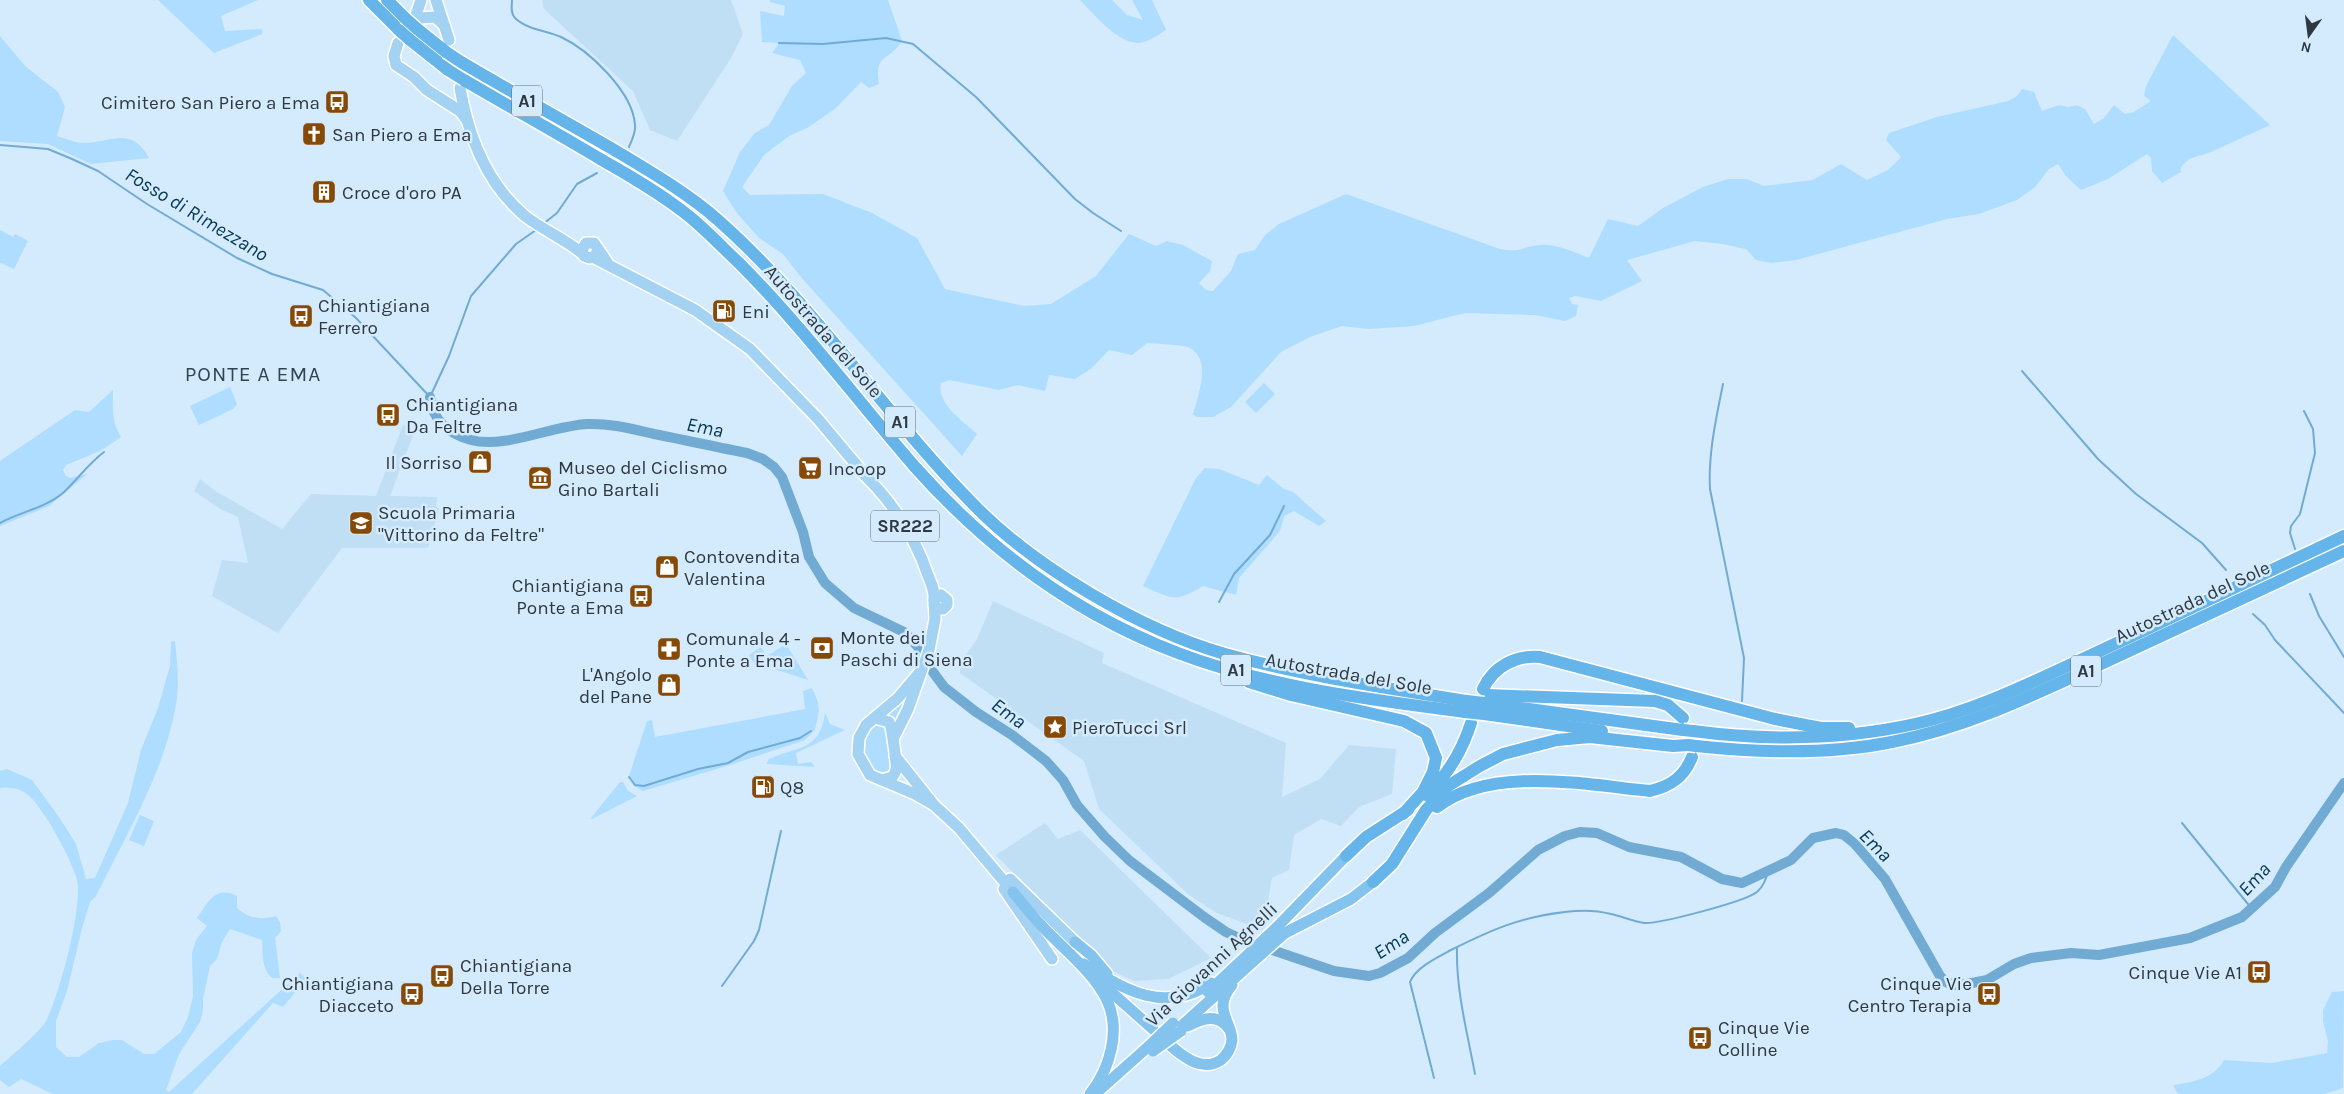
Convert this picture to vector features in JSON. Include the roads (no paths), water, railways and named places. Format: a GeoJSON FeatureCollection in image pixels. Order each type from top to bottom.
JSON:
{"type":"FeatureCollection","features":[{"type":"Feature","properties":{"kind":"highway","name":"Autostrada del Sole"},"geometry":{"type":"LineString","coordinates":[[369,0],[402,38],[448,70],[461,85],[583,148],[635,179],[690,217],[774,298],[915,467],[956,512],[985,538],[1038,579],[1099,617],[1178,653],[1250,674],[1372,698],[1477,704],[1687,726],[1747,736],[1823,738],[1917,724],[1992,699],[2065,667],[2344,536]]}},
{"type":"Feature","properties":{"kind":"highway","name":"Autostrada del Sole"},"geometry":{"type":"LineString","coordinates":[[387,0],[448,46],[461,62],[647,169],[690,197],[718,220],[792,296],[973,504],[1031,554],[1094,595],[1182,639],[1223,653],[1363,684],[1477,704],[1692,749],[1816,751],[1866,747],[1928,734],[2005,708],[2344,551]]}},
{"type":"Feature","properties":{"kind":"highway"},"geometry":{"type":"LineString","coordinates":[[1099,617],[1129,638],[1196,666],[1291,695],[1413,725],[1426,733],[1436,758],[1434,772],[1427,786],[1403,814]]}},
{"type":"Feature","properties":{"kind":"highway"},"geometry":{"type":"LineString","coordinates":[[1346,856],[1366,837],[1403,814],[1432,790],[1459,754],[1477,704],[1491,677],[1504,665],[1519,658],[1534,656],[1571,664],[1775,719],[1810,726],[1838,728],[1866,726],[1948,715]]}},
{"type":"Feature","properties":{"kind":"highway"},"geometry":{"type":"LineString","coordinates":[[1477,704],[1644,700],[1668,705],[1687,726]]}},
{"type":"Feature","properties":{"kind":"highway"},"geometry":{"type":"LineString","coordinates":[[1373,882],[1392,864],[1410,835],[1426,810],[1448,786],[1503,754],[1557,740],[1590,737],[1692,749],[1684,773],[1665,787],[1650,790],[1528,782],[1496,784],[1469,790],[1450,797],[1434,809],[1410,835]]}},
{"type":"Feature","properties":{"kind":"highway","name":"Via Giovanni Agnelli"},"geometry":{"type":"LineString","coordinates":[[1177,1028],[1232,970],[1253,955],[1281,930],[1346,856]]}},
{"type":"Feature","properties":{"kind":"highway","name":"Via Giovanni Agnelli"},"geometry":{"type":"LineString","coordinates":[[1281,930],[1351,899],[1373,882]]}},
{"type":"Feature","properties":{"kind":"highway"},"geometry":{"type":"LineString","coordinates":[[1006,884],[1080,965],[1108,1001],[1112,1022],[1112,1046],[1102,1076],[1090,1094]]}},
{"type":"Feature","properties":{"kind":"highway"},"geometry":{"type":"LineString","coordinates":[[1079,946],[1116,984]]}},
{"type":"Feature","properties":{"kind":"highway"},"geometry":{"type":"LineString","coordinates":[[1066,950],[1116,984],[1149,996],[1162,998],[1195,994],[1232,970]]}},
{"type":"Feature","properties":{"kind":"highway","name":"Via Giovanni Agnelli"},"geometry":{"type":"LineString","coordinates":[[1177,1028],[1247,966],[1253,955]]}},
{"type":"Feature","properties":{"kind":"highway"},"geometry":{"type":"LineString","coordinates":[[1080,965],[1155,1031]]}},
{"type":"Feature","properties":{"kind":"highway"},"geometry":{"type":"LineString","coordinates":[[1172,1046],[1189,1060],[1204,1064],[1222,1059],[1229,1051],[1232,1043],[1223,1010],[1223,1000],[1247,966]]}},
{"type":"Feature","properties":{"kind":"highway"},"geometry":{"type":"LineString","coordinates":[[1151,1049],[1177,1028],[1200,1020],[1210,1018],[1222,1021],[1230,1030]]}},
{"type":"Feature","properties":{"kind":"highway","name":"Via Giovanni Agnelli"},"geometry":{"type":"LineString","coordinates":[[1095,1094],[1151,1049]]}},
{"type":"Feature","properties":{"kind":"highway","name":"Via Giovanni Agnelli"},"geometry":{"type":"LineString","coordinates":[[1107,1094],[1151,1049]]}},
{"type":"Feature","properties":{"kind":"main road"},"geometry":{"type":"LineString","coordinates":[[422,0],[414,20],[435,17],[441,20],[446,28]]}},
{"type":"Feature","properties":{"kind":"main road"},"geometry":{"type":"LineString","coordinates":[[436,0],[446,28],[448,46]]}},
{"type":"Feature","properties":{"kind":"main road","name":"SR222"},"geometry":{"type":"LineString","coordinates":[[402,38],[394,56],[396,65],[414,77],[435,96],[460,111],[468,122]]}},
{"type":"Feature","properties":{"kind":"main road","name":"SR222"},"geometry":{"type":"LineString","coordinates":[[461,85],[468,122],[488,172],[506,196],[524,215],[553,235],[680,303],[760,360],[824,426],[897,513],[919,550],[939,602],[927,654],[920,672]]}},
{"type":"Feature","properties":{"kind":"main road"},"geometry":{"type":"LineString","coordinates":[[435,96],[453,97],[461,85]]}},
{"type":"Feature","properties":{"kind":"main road"},"geometry":{"type":"LineString","coordinates":[[920,672],[898,698],[863,728],[859,738],[858,754],[867,772],[934,805]]}},
{"type":"Feature","properties":{"kind":"main road"},"geometry":{"type":"LineString","coordinates":[[894,737],[908,709],[920,672]]}},
{"type":"Feature","properties":{"kind":"main road"},"geometry":{"type":"LineString","coordinates":[[876,718],[889,722],[894,737],[895,772],[889,778],[882,780]]}},
{"type":"Feature","properties":{"kind":"main road"},"geometry":{"type":"LineString","coordinates":[[895,756],[934,805],[970,840],[1006,884]]}},
{"type":"Feature","properties":{"kind":"main road"},"geometry":{"type":"LineString","coordinates":[[1052,959],[1004,890],[1003,886],[1006,884],[1002,873],[1015,883],[1079,946]]}},
{"type":"Feature","properties":{"kind":"waterway"},"geometry":{"type":"LineString","coordinates":[[512,0],[512,14],[515,18],[531,27],[561,37],[572,43],[596,62],[618,86],[627,99],[635,125],[629,147]]}},
{"type":"Feature","properties":{"kind":"waterway"},"geometry":{"type":"LineString","coordinates":[[779,43],[823,44],[886,38],[913,44],[976,97],[1075,199],[1121,231]]}},
{"type":"Feature","properties":{"kind":"waterway","name":"Fosso di Rimezzano"},"geometry":{"type":"LineString","coordinates":[[0,145],[48,149],[72,159],[98,171],[147,204],[237,258],[272,274],[323,290],[356,318],[430,397],[449,356],[471,296],[516,244],[536,230]]}},
{"type":"Feature","properties":{"kind":"waterway"},"geometry":{"type":"LineString","coordinates":[[543,224],[557,213],[577,184],[597,173]]}},
{"type":"Feature","properties":{"kind":"waterway"},"geometry":{"type":"LineString","coordinates":[[2022,371],[2098,459],[2136,494],[2202,543],[2226,570]]}},
{"type":"Feature","properties":{"kind":"waterway"},"geometry":{"type":"LineString","coordinates":[[1723,384],[1711,450],[1710,489],[1744,658],[1742,701]]}},
{"type":"Feature","properties":{"kind":"waterway","name":"Ema"},"geometry":{"type":"LineString","coordinates":[[430,397],[434,413],[443,425],[456,434],[471,440],[498,442],[573,426],[604,424],[747,453],[763,459],[774,467],[782,477],[803,532],[809,557],[825,583],[854,608],[904,632],[922,651],[933,672],[944,687],[1046,761],[1063,780],[1077,805],[1105,837],[1130,861],[1226,932],[1243,940],[1334,971],[1369,976],[1380,973],[1408,958],[1435,933],[1489,893],[1538,850],[1565,836],[1580,832],[1597,833],[1629,847],[1681,857],[1722,879],[1742,883],[1791,860],[1813,838],[1836,833],[1844,835],[1855,844],[1885,879],[1940,976],[1946,982],[1954,985],[1967,984],[1987,980],[2014,964],[2031,958],[2071,953],[2099,955],[2190,938],[2242,917],[2275,887],[2286,867],[2344,783]]}},
{"type":"Feature","properties":{"kind":"waterway"},"geometry":{"type":"LineString","coordinates":[[2295,549],[2290,533],[2291,526],[2300,514],[2315,453],[2313,429],[2304,411]]}},
{"type":"Feature","properties":{"kind":"waterway"},"geometry":{"type":"LineString","coordinates":[[0,523],[56,498],[104,452]]}},
{"type":"Feature","properties":{"kind":"waterway"},"geometry":{"type":"LineString","coordinates":[[1219,602],[1234,574],[1270,535],[1284,506]]}},
{"type":"Feature","properties":{"kind":"waterway"},"geometry":{"type":"LineString","coordinates":[[2310,594],[2319,616],[2344,657]]}},
{"type":"Feature","properties":{"kind":"waterway"},"geometry":{"type":"LineString","coordinates":[[2253,614],[2344,713]]}},
{"type":"Feature","properties":{"kind":"waterway"},"geometry":{"type":"LineString","coordinates":[[629,777],[635,785],[644,786],[698,769],[728,763],[748,752],[800,738],[811,731]]}},
{"type":"Feature","properties":{"kind":"waterway"},"geometry":{"type":"LineString","coordinates":[[2182,823],[2252,909]]}},
{"type":"Feature","properties":{"kind":"waterway"},"geometry":{"type":"LineString","coordinates":[[722,986],[754,941],[759,930],[781,831]]}},
{"type":"Feature","properties":{"kind":"waterway"},"geometry":{"type":"LineString","coordinates":[[1434,1078],[1410,982],[1417,972],[1434,960],[1493,931],[1520,921],[1549,914],[1594,911],[1644,923],[1701,912],[1757,892],[1766,879],[1769,869]]}},
{"type":"Feature","properties":{"kind":"waterway"},"geometry":{"type":"LineString","coordinates":[[1457,948],[1460,995],[1475,1074]]}},
{"type":"Feature","properties":{"kind":"place","name":"Cimitero San Piero a Ema"},"geometry":{"type":"Point","coordinates":[337,102]}},
{"type":"Feature","properties":{"kind":"place","name":"San Piero a Ema"},"geometry":{"type":"Point","coordinates":[314,134]}},
{"type":"Feature","properties":{"kind":"place","name":"Croce d'oro PA"},"geometry":{"type":"Point","coordinates":[324,192]}},
{"type":"Feature","properties":{"kind":"place","name":"Eni"},"geometry":{"type":"Point","coordinates":[724,311]}},
{"type":"Feature","properties":{"kind":"place","name":"Chiantigiana Ferrero"},"geometry":{"type":"Point","coordinates":[301,316]}},
{"type":"Feature","properties":{"kind":"place","name":"Chiantigiana Da Feltre"},"geometry":{"type":"Point","coordinates":[388,415]}},
{"type":"Feature","properties":{"kind":"place","name":"Il Sorriso"},"geometry":{"type":"Point","coordinates":[480,462]}},
{"type":"Feature","properties":{"kind":"place","name":"Incoop"},"geometry":{"type":"Point","coordinates":[810,468]}},
{"type":"Feature","properties":{"kind":"place","name":"Museo del Ciclismo Gino Bartali"},"geometry":{"type":"Point","coordinates":[540,478]}},
{"type":"Feature","properties":{"kind":"place","name":"Scuola Primaria \"Vittorino da Feltre\""},"geometry":{"type":"Point","coordinates":[361,523]}},
{"type":"Feature","properties":{"kind":"place","name":"Contovendita Valentina"},"geometry":{"type":"Point","coordinates":[667,567]}},
{"type":"Feature","properties":{"kind":"place","name":"Chiantigiana Ponte a Ema"},"geometry":{"type":"Point","coordinates":[641,596]}},
{"type":"Feature","properties":{"kind":"place","name":"Monte dei Paschi di Siena"},"geometry":{"type":"Point","coordinates":[822,648]}},
{"type":"Feature","properties":{"kind":"place","name":"Comunale 4 - Ponte a Ema"},"geometry":{"type":"Point","coordinates":[669,649]}},
{"type":"Feature","properties":{"kind":"place","name":"L'Angolo del Pane"},"geometry":{"type":"Point","coordinates":[669,685]}},
{"type":"Feature","properties":{"kind":"place","name":"PieroTucci Srl"},"geometry":{"type":"Point","coordinates":[1055,727]}},
{"type":"Feature","properties":{"kind":"place","name":"Q8"},"geometry":{"type":"Point","coordinates":[763,787]}},
{"type":"Feature","properties":{"kind":"place","name":"Cinque Vie A1"},"geometry":{"type":"Point","coordinates":[2259,972]}},
{"type":"Feature","properties":{"kind":"place","name":"Chiantigiana Della Torre"},"geometry":{"type":"Point","coordinates":[442,976]}},
{"type":"Feature","properties":{"kind":"place","name":"Chiantigiana Diacceto"},"geometry":{"type":"Point","coordinates":[412,994]}},
{"type":"Feature","properties":{"kind":"place","name":"Cinque Vie Centro Terapia"},"geometry":{"type":"Point","coordinates":[1989,994]}},
{"type":"Feature","properties":{"kind":"place","name":"Cinque Vie Colline"},"geometry":{"type":"Point","coordinates":[1700,1038]}},
{"type":"Feature","properties":{"kind":"district","name":"PONTE A EMA"},"geometry":{"type":"Point","coordinates":[253,374]}}]}
